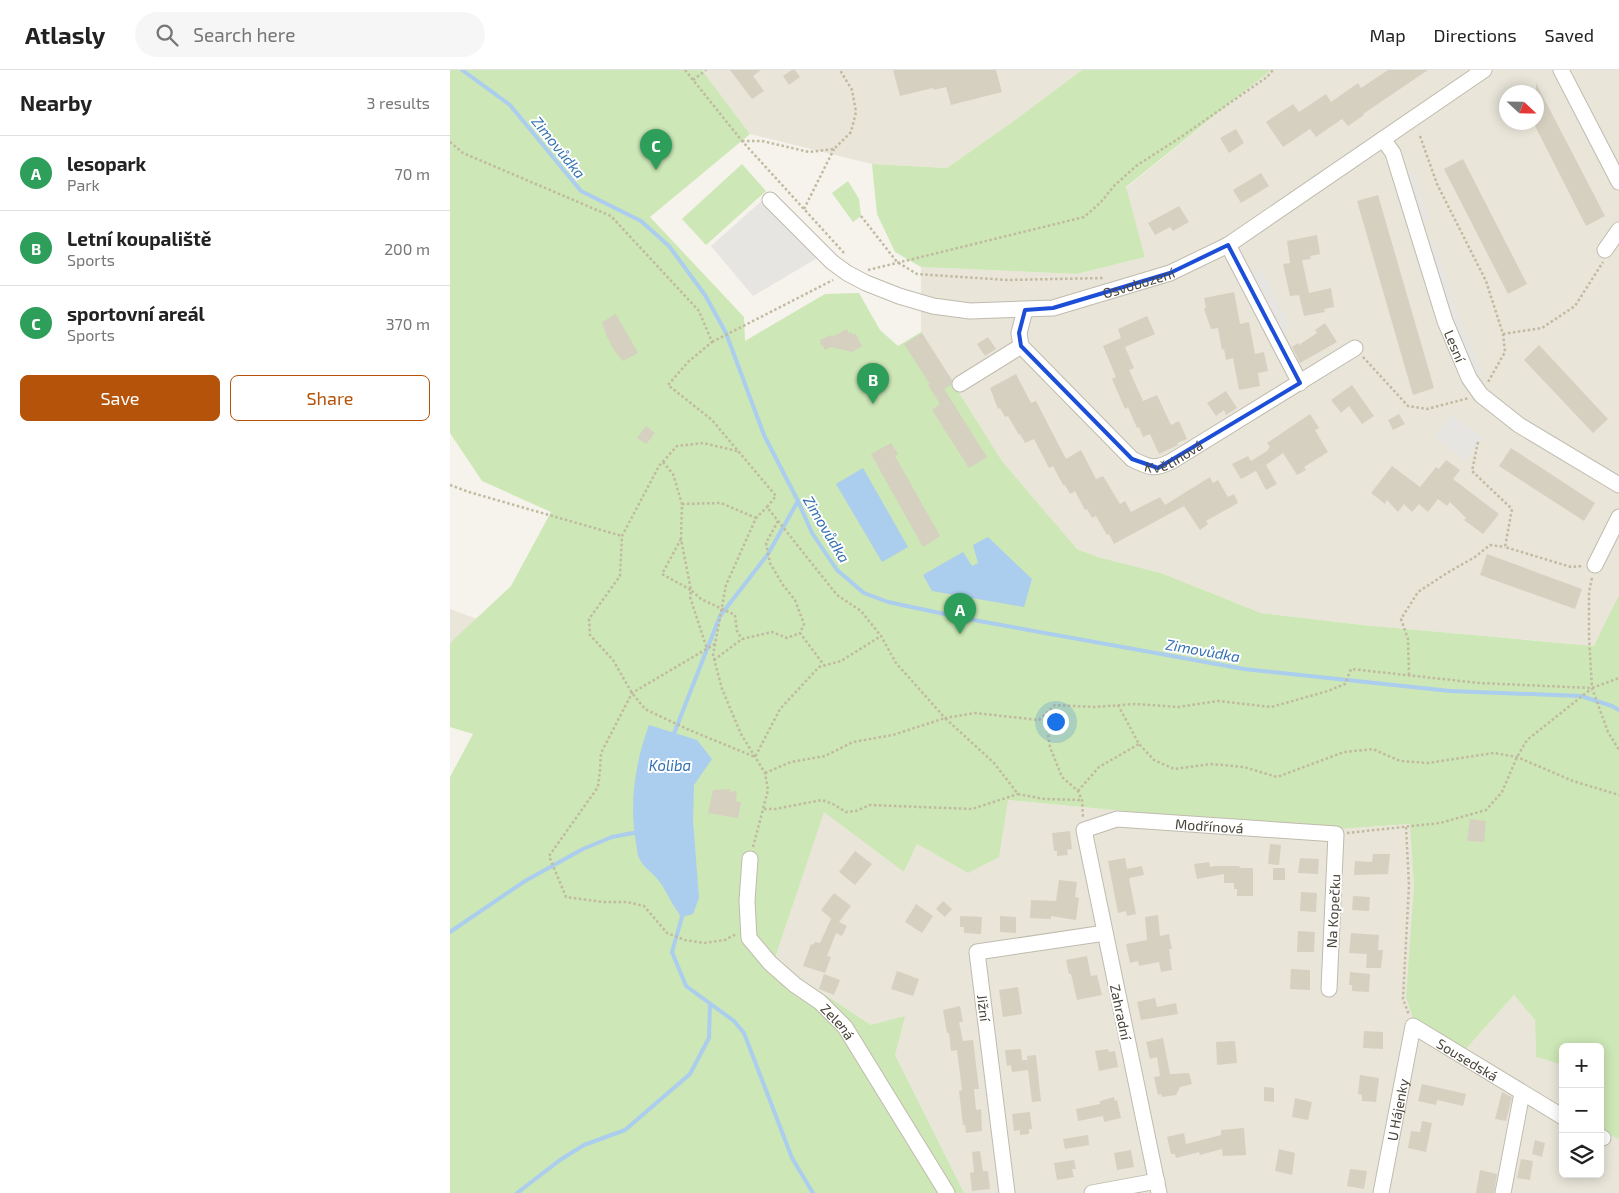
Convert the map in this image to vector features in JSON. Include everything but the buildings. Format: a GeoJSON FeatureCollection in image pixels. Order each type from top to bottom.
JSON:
{"type":"FeatureCollection","features":[{"type":"Feature","properties":{"kind":"street","name":"Osvobození"},"geometry":{"type":"LineString","coordinates":[[770,200],[824,254],[848,265],[866,283],[899,296],[933,306],[970,311],[1053,308],[1170,273],[1228,246],[1484,70]]}},
{"type":"Feature","properties":{"kind":"street"},"geometry":{"type":"LineString","coordinates":[[1561,70],[1619,182]]}},
{"type":"Feature","properties":{"kind":"street","name":"Lesní"},"geometry":{"type":"LineString","coordinates":[[1383,139],[1393,154],[1445,321],[1469,378],[1481,395],[1519,425],[1619,485]]}},
{"type":"Feature","properties":{"kind":"street"},"geometry":{"type":"LineString","coordinates":[[1605,254],[1619,230]]}},
{"type":"Feature","properties":{"kind":"street"},"geometry":{"type":"LineString","coordinates":[[1228,246],[1300,383]]}},
{"type":"Feature","properties":{"kind":"street"},"geometry":{"type":"LineString","coordinates":[[960,384],[1021,346],[1019,333],[1025,310]]}},
{"type":"Feature","properties":{"kind":"street","name":"Květinová"},"geometry":{"type":"LineString","coordinates":[[1021,346],[1132,459],[1147,466],[1158,468],[1355,348]]}},
{"type":"Feature","properties":{"kind":"street"},"geometry":{"type":"LineString","coordinates":[[1595,565],[1619,517]]}},
{"type":"Feature","properties":{"kind":"street","name":"Modřínová"},"geometry":{"type":"LineString","coordinates":[[1084,830],[1118,820],[1336,834]]}},
{"type":"Feature","properties":{"kind":"street","name":"Zahradní"},"geometry":{"type":"LineString","coordinates":[[1084,830],[1158,1187]]}},
{"type":"Feature","properties":{"kind":"street","name":"Na Kopečku"},"geometry":{"type":"LineString","coordinates":[[1329,989],[1336,834]]}},
{"type":"Feature","properties":{"kind":"street","name":"Zelená"},"geometry":{"type":"LineString","coordinates":[[750,859],[747,901],[749,938],[770,963],[795,985],[820,1002],[845,1027],[946,1193]]}},
{"type":"Feature","properties":{"kind":"street","name":"Jižní"},"geometry":{"type":"LineString","coordinates":[[1007,1193],[977,952],[1105,933]]}},
{"type":"Feature","properties":{"kind":"street","name":"Sousedská"},"geometry":{"type":"LineString","coordinates":[[1413,1026],[1559,1115]]}},
{"type":"Feature","properties":{"kind":"street","name":"U Hájenky"},"geometry":{"type":"LineString","coordinates":[[1381,1193],[1413,1026]]}},
{"type":"Feature","properties":{"kind":"street"},"geometry":{"type":"LineString","coordinates":[[1503,1193],[1522,1093]]}},
{"type":"Feature","properties":{"kind":"street"},"geometry":{"type":"LineString","coordinates":[[1092,1193],[1158,1187]]}},
{"type":"Feature","properties":{"kind":"path"},"geometry":{"type":"LineString","coordinates":[[685,70],[742,141],[804,210],[848,265],[712,342],[688,362],[668,385],[712,420],[776,496],[756,518],[726,585],[713,655],[722,689],[737,725],[765,773],[768,790],[750,859]]}},
{"type":"Feature","properties":{"kind":"path"},"geometry":{"type":"LineString","coordinates":[[693,80],[706,70]]}},
{"type":"Feature","properties":{"kind":"path"},"geometry":{"type":"LineString","coordinates":[[804,210],[834,148],[851,132],[856,112],[852,90],[840,70]]}},
{"type":"Feature","properties":{"kind":"path"},"geometry":{"type":"LineString","coordinates":[[866,283],[861,271],[1084,217],[1136,166],[1267,77],[1273,70]]}},
{"type":"Feature","properties":{"kind":"path"},"geometry":{"type":"LineString","coordinates":[[742,141],[762,141],[809,152],[834,148]]}},
{"type":"Feature","properties":{"kind":"path"},"geometry":{"type":"LineString","coordinates":[[450,142],[464,153],[611,216],[699,311],[712,342]]}},
{"type":"Feature","properties":{"kind":"path"},"geometry":{"type":"LineString","coordinates":[[861,216],[897,262],[917,274],[1006,280],[1107,278]]}},
{"type":"Feature","properties":{"kind":"path"},"geometry":{"type":"LineString","coordinates":[[1503,334],[1542,328],[1575,306],[1605,254]]}},
{"type":"Feature","properties":{"kind":"path"},"geometry":{"type":"LineString","coordinates":[[1478,442],[1472,471],[1512,509],[1505,547]]}},
{"type":"Feature","properties":{"kind":"path"},"geometry":{"type":"LineString","coordinates":[[739,451],[703,443],[677,446],[659,466],[622,536],[620,576],[589,619],[590,635],[612,660],[632,693],[645,709],[687,729],[755,757]]}},
{"type":"Feature","properties":{"kind":"path"},"geometry":{"type":"LineString","coordinates":[[663,462],[673,474],[682,504],[682,539],[691,590],[690,598],[706,649]]}},
{"type":"Feature","properties":{"kind":"path"},"geometry":{"type":"LineString","coordinates":[[450,485],[622,536]]}},
{"type":"Feature","properties":{"kind":"path"},"geometry":{"type":"LineString","coordinates":[[682,504],[721,504],[756,518]]}},
{"type":"Feature","properties":{"kind":"path"},"geometry":{"type":"LineString","coordinates":[[767,507],[837,595],[861,611],[881,636],[896,663],[945,718],[994,763],[1018,794]]}},
{"type":"Feature","properties":{"kind":"path"},"geometry":{"type":"LineString","coordinates":[[714,660],[742,639],[772,632],[787,638],[800,633],[804,624],[795,600],[783,585],[770,563],[766,543],[778,521]]}},
{"type":"Feature","properties":{"kind":"path"},"geometry":{"type":"LineString","coordinates":[[682,539],[662,574],[691,590],[701,599],[735,615],[737,631],[742,639]]}},
{"type":"Feature","properties":{"kind":"path"},"geometry":{"type":"LineString","coordinates":[[1409,674],[1408,639],[1401,619],[1418,592],[1475,557],[1490,545],[1505,547],[1571,567],[1595,565],[1589,592],[1592,688],[1608,732],[1619,750]]}},
{"type":"Feature","properties":{"kind":"path"},"geometry":{"type":"LineString","coordinates":[[800,633],[824,665]]}},
{"type":"Feature","properties":{"kind":"path"},"geometry":{"type":"LineString","coordinates":[[755,757],[780,709],[819,667],[841,661],[881,636]]}},
{"type":"Feature","properties":{"kind":"path"},"geometry":{"type":"LineString","coordinates":[[715,644],[632,693],[601,753],[598,788],[549,856],[566,897],[603,902],[627,902],[644,906],[667,933],[685,940],[704,944],[725,940],[748,928]]}},
{"type":"Feature","properties":{"kind":"path"},"geometry":{"type":"LineString","coordinates":[[765,773],[791,762],[824,756],[853,742],[893,735],[945,718],[974,713],[1039,720],[1056,705],[1096,707],[1135,704],[1178,707],[1218,701],[1271,707],[1328,691],[1345,684],[1351,669],[1479,683],[1592,688]]}},
{"type":"Feature","properties":{"kind":"path"},"geometry":{"type":"LineString","coordinates":[[1336,834],[1440,822],[1486,810],[1502,792],[1517,757],[1527,740],[1592,688],[1619,678]]}},
{"type":"Feature","properties":{"kind":"path"},"geometry":{"type":"LineString","coordinates":[[1118,705],[1139,744],[1154,760],[1174,769],[1211,764],[1244,767],[1278,776],[1344,752],[1373,749],[1400,761],[1428,763],[1494,753],[1517,757],[1573,781],[1619,795]]}},
{"type":"Feature","properties":{"kind":"path"},"geometry":{"type":"LineString","coordinates":[[1045,715],[1050,747],[1062,777],[1078,791],[1082,800],[1084,830]]}},
{"type":"Feature","properties":{"kind":"path"},"geometry":{"type":"LineString","coordinates":[[1078,791],[1099,767],[1139,744]]}},
{"type":"Feature","properties":{"kind":"path"},"geometry":{"type":"LineString","coordinates":[[764,809],[775,809],[822,800],[846,812],[856,811],[870,805],[972,809],[1018,794],[1044,799],[1082,800]]}},
{"type":"Feature","properties":{"kind":"path"},"geometry":{"type":"LineString","coordinates":[[1406,827],[1409,885],[1403,999],[1413,1026]]}},
{"type":"Feature","properties":{"kind":"highlighted area"},"geometry":{"type":"Polygon","coordinates":[[[1228,245],[1300,383],[1158,468],[1132,459],[1021,346],[1019,333],[1025,310],[1053,308],[1170,273],[1228,245]]]}},
{"type":"Feature","properties":{"kind":"shaded area"},"geometry":{"type":"Polygon","coordinates":[[[702,70],[1082,70],[947,168],[872,164],[750,134],[702,70]]]}},
{"type":"Feature","properties":{"kind":"shaded area"},"geometry":{"type":"Polygon","coordinates":[[[1271,70],[1619,70],[1619,595],[1595,646],[1362,625],[1261,613],[1161,573],[1098,557],[1077,549],[1002,461],[921,332],[921,267],[1077,274],[1145,257],[1126,188],[1271,70]]]}},
{"type":"Feature","properties":{"kind":"shaded area"},"geometry":{"type":"Polygon","coordinates":[[[1413,170],[1429,220],[1415,224],[1399,175],[1413,170]]]}},
{"type":"Feature","properties":{"kind":"shaded area"},"geometry":{"type":"Polygon","coordinates":[[[767,196],[824,254],[753,296],[711,246],[767,196]]]}},
{"type":"Feature","properties":{"kind":"shaded area"},"geometry":{"type":"Polygon","coordinates":[[[1433,239],[1459,316],[1482,372],[1469,378],[1421,243],[1433,239]]]}},
{"type":"Feature","properties":{"kind":"shaded area"},"geometry":{"type":"Polygon","coordinates":[[[1261,270],[1291,327],[1280,333],[1251,276],[1261,270]]]}},
{"type":"Feature","properties":{"kind":"shaded area"},"geometry":{"type":"Polygon","coordinates":[[[1452,415],[1483,438],[1466,461],[1435,437],[1452,415]]]}},
{"type":"Feature","properties":{"kind":"shaded area"},"geometry":{"type":"Polygon","coordinates":[[[450,609],[477,619],[450,643],[450,609]]]}},
{"type":"Feature","properties":{"kind":"shaded area"},"geometry":{"type":"Polygon","coordinates":[[[1008,800],[1325,830],[1411,824],[1414,887],[1464,1051],[1514,995],[1535,1020],[1536,1057],[1559,1064],[1559,1178],[1604,1178],[1604,1133],[1619,1139],[1619,1193],[964,1193],[895,1055],[871,1025],[774,961],[824,811],[904,872],[917,844],[968,873],[1008,800]]]}},
{"type":"Feature","properties":{"kind":"green space"},"geometry":{"type":"Polygon","coordinates":[[[450,70],[702,70],[750,134],[650,217],[744,317],[745,341],[825,294],[859,293],[880,330],[898,346],[921,332],[1002,461],[1077,549],[1098,557],[1161,573],[1261,613],[1362,625],[1594,646],[1619,595],[1619,1139],[1604,1133],[1604,1043],[1559,1043],[1559,1064],[1536,1057],[1535,1020],[1514,995],[1464,1051],[1414,1021],[1406,997],[1414,887],[1410,824],[1325,830],[1008,800],[999,857],[968,873],[917,844],[904,872],[824,812],[774,961],[871,1025],[905,1016],[895,1055],[964,1193],[450,1193],[450,777],[473,734],[450,727],[450,643],[511,586],[551,512],[482,481],[450,433],[450,70]]]}},
{"type":"Feature","properties":{"kind":"green space"},"geometry":{"type":"Polygon","coordinates":[[[1082,70],[1271,70],[1126,187],[1145,257],[1077,274],[921,267],[895,252],[877,214],[872,164],[947,168],[1082,70]]]}},
{"type":"Feature","properties":{"kind":"green space"},"geometry":{"type":"Polygon","coordinates":[[[742,164],[766,191],[706,245],[682,219],[742,164]]]}},
{"type":"Feature","properties":{"kind":"green space"},"geometry":{"type":"Polygon","coordinates":[[[848,181],[859,199],[861,216],[853,222],[832,193],[848,181]]]}},
{"type":"Feature","properties":{"kind":"water"},"geometry":{"type":"Polygon","coordinates":[[[863,468],[908,547],[882,562],[836,484],[863,468]]]}},
{"type":"Feature","properties":{"kind":"water"},"geometry":{"type":"Polygon","coordinates":[[[988,537],[1032,579],[1024,607],[932,591],[923,575],[963,552],[972,566],[978,563],[973,545],[988,537]]]}},
{"type":"Feature","properties":{"kind":"water","name":"Koliba"},"geometry":{"type":"Polygon","coordinates":[[[649,725],[697,740],[712,759],[694,785],[693,820],[699,898],[693,914],[682,917],[659,881],[641,861],[637,853],[633,798],[640,754],[649,725]]]}},
{"type":"Feature","properties":{"kind":"waterway","name":"Zimovůdka"},"geometry":{"type":"LineString","coordinates":[[462,70],[510,105],[581,191],[641,221],[669,246],[705,295],[726,333],[764,435],[798,501],[812,533],[837,570],[864,593],[888,602],[968,619],[1244,669],[1450,691],[1581,696],[1619,710]]}},
{"type":"Feature","properties":{"kind":"waterway"},"geometry":{"type":"LineString","coordinates":[[673,736],[720,616],[768,554],[798,501]]}},
{"type":"Feature","properties":{"kind":"waterway"},"geometry":{"type":"LineString","coordinates":[[450,932],[525,881],[583,849],[612,837],[638,832]]}},
{"type":"Feature","properties":{"kind":"waterway"},"geometry":{"type":"LineString","coordinates":[[681,912],[682,917],[672,952],[686,986],[734,1021],[744,1033],[792,1158],[813,1193]]}},
{"type":"Feature","properties":{"kind":"waterway"},"geometry":{"type":"LineString","coordinates":[[517,1193],[560,1160],[584,1145],[625,1130],[690,1074],[709,1038],[710,1004]]}},
{"type":"Feature","properties":{"kind":"place","name":"sportovní areál"},"geometry":{"type":"Point","coordinates":[656,170]}},
{"type":"Feature","properties":{"kind":"place","name":"Letní koupaliště"},"geometry":{"type":"Point","coordinates":[873,404]}},
{"type":"Feature","properties":{"kind":"place","name":"lesopark"},"geometry":{"type":"Point","coordinates":[960,634]}}]}
